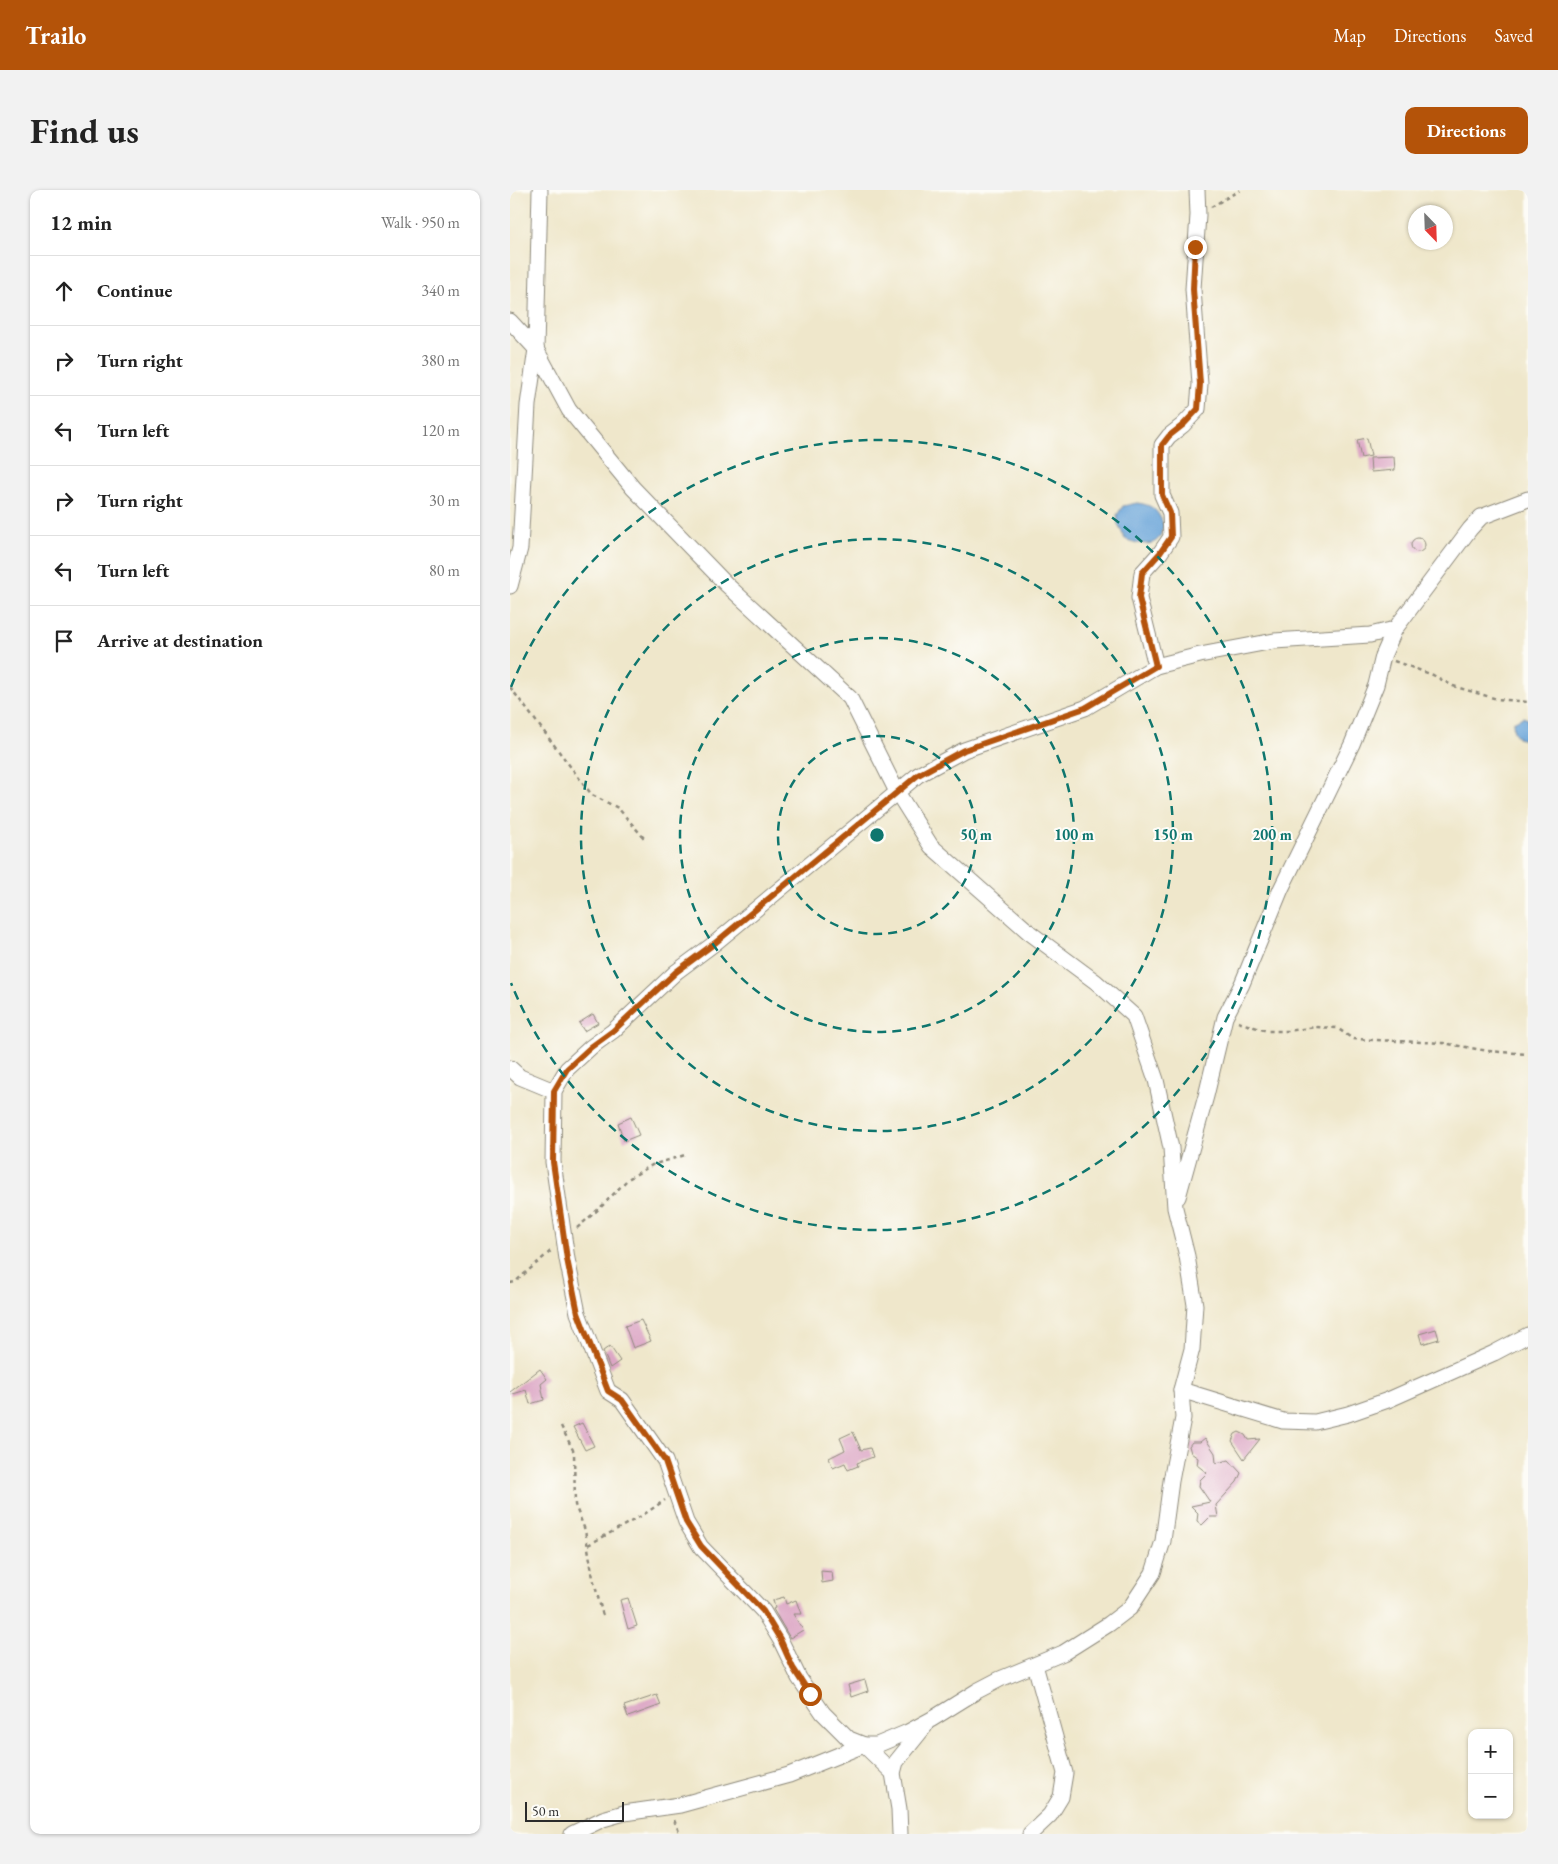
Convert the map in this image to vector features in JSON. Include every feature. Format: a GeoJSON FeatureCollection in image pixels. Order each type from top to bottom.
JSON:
{"type":"FeatureCollection","features":[{"type":"Feature","properties":{"kind":"street"},"geometry":{"type":"LineString","coordinates":[[510,586],[520,548],[528,405],[536,349],[540,190]]}},
{"type":"Feature","properties":{"kind":"street"},"geometry":{"type":"LineString","coordinates":[[1156,666],[1139,598],[1142,573],[1171,537],[1170,513],[1162,495],[1162,445],[1198,409],[1200,384],[1193,289],[1198,214],[1197,190]]}},
{"type":"Feature","properties":{"kind":"street"},"geometry":{"type":"LineString","coordinates":[[510,321],[536,349],[569,410],[633,488],[727,585],[850,698],[896,792],[932,846],[1030,933],[1096,982],[1134,1016],[1156,1080],[1171,1148],[1175,1208],[1187,1256],[1195,1305],[1192,1348],[1181,1390],[1183,1418],[1171,1481],[1163,1541],[1153,1573],[1130,1608],[1109,1624],[1063,1653],[1000,1679],[932,1719],[892,1739],[877,1745],[864,1745],[849,1739],[823,1713],[799,1678],[780,1639],[763,1611],[701,1546],[686,1522],[665,1461],[622,1400],[608,1391],[578,1313],[564,1239],[553,1162],[554,1091],[567,1069],[591,1047],[613,1031],[670,978],[722,937],[896,792],[918,775],[964,750],[1085,708],[1156,666],[1200,655],[1274,641],[1370,635],[1395,629]]}},
{"type":"Feature","properties":{"kind":"street"},"geometry":{"type":"LineString","coordinates":[[1175,1208],[1206,1096],[1225,1017],[1242,984],[1282,889],[1352,744],[1376,685],[1383,656],[1395,629],[1481,517],[1528,499]]}},
{"type":"Feature","properties":{"kind":"street"},"geometry":{"type":"LineString","coordinates":[[510,1068],[520,1077],[554,1091]]}},
{"type":"Feature","properties":{"kind":"street"},"geometry":{"type":"LineString","coordinates":[[1181,1390],[1283,1421],[1315,1422],[1348,1414],[1388,1400],[1494,1353],[1528,1335]]}},
{"type":"Feature","properties":{"kind":"street"},"geometry":{"type":"LineString","coordinates":[[1030,1834],[1050,1815],[1061,1797],[1066,1772],[1035,1665]]}},
{"type":"Feature","properties":{"kind":"street"},"geometry":{"type":"LineString","coordinates":[[900,1834],[898,1801],[893,1773],[896,1762],[920,1730],[932,1719]]}},
{"type":"Feature","properties":{"kind":"street"},"geometry":{"type":"LineString","coordinates":[[864,1745],[893,1773]]}},
{"type":"Feature","properties":{"kind":"street"},"geometry":{"type":"LineString","coordinates":[[572,1834],[586,1826],[624,1813],[680,1806],[789,1775],[864,1745]]}},
{"type":"Feature","properties":{"kind":"path"},"geometry":{"type":"LineString","coordinates":[[1198,214],[1240,190]]}},
{"type":"Feature","properties":{"kind":"path"},"geometry":{"type":"LineString","coordinates":[[1383,656],[1433,675],[1453,686],[1496,699],[1528,702]]}},
{"type":"Feature","properties":{"kind":"path"},"geometry":{"type":"LineString","coordinates":[[510,687],[592,795],[618,808],[644,838]]}},
{"type":"Feature","properties":{"kind":"path"},"geometry":{"type":"LineString","coordinates":[[1225,1017],[1267,1031],[1288,1031],[1316,1027],[1337,1028],[1353,1039],[1443,1043],[1528,1054]]}},
{"type":"Feature","properties":{"kind":"path"},"geometry":{"type":"LineString","coordinates":[[510,1282],[516,1282],[601,1207],[628,1179],[652,1165],[685,1155]]}},
{"type":"Feature","properties":{"kind":"path"},"geometry":{"type":"LineString","coordinates":[[561,1426],[574,1452],[575,1505],[585,1530],[593,1578],[603,1616]]}},
{"type":"Feature","properties":{"kind":"path"},"geometry":{"type":"LineString","coordinates":[[588,1545],[643,1515],[677,1492]]}},
{"type":"Feature","properties":{"kind":"water"},"geometry":{"type":"Polygon","coordinates":[[[1137,503],[1148,505],[1155,510],[1164,526],[1159,538],[1152,543],[1138,543],[1125,539],[1118,524],[1117,515],[1123,506],[1137,503]]]}},
{"type":"Feature","properties":{"kind":"water"},"geometry":{"type":"Polygon","coordinates":[[[1523,717],[1528,719],[1528,739],[1520,739],[1514,732],[1513,722],[1523,717]]]}},
{"type":"Feature","properties":{"kind":"building"},"geometry":{"type":"Polygon","coordinates":[[[1367,438],[1371,456],[1361,458],[1357,440],[1367,438]]]}},
{"type":"Feature","properties":{"kind":"building"},"geometry":{"type":"Polygon","coordinates":[[[1394,457],[1395,470],[1371,472],[1370,458],[1394,457]]]}},
{"type":"Feature","properties":{"kind":"building"},"geometry":{"type":"Polygon","coordinates":[[[1418,538],[1423,540],[1425,545],[1423,550],[1418,552],[1413,550],[1411,545],[1413,540],[1418,538]]]}},
{"type":"Feature","properties":{"kind":"building"},"geometry":{"type":"Polygon","coordinates":[[[593,1014],[598,1023],[584,1031],[579,1023],[593,1014]]]}},
{"type":"Feature","properties":{"kind":"building"},"geometry":{"type":"Polygon","coordinates":[[[631,1117],[639,1135],[624,1141],[618,1123],[631,1117]]]}},
{"type":"Feature","properties":{"kind":"building"},"geometry":{"type":"Polygon","coordinates":[[[641,1320],[651,1341],[633,1348],[625,1326],[641,1320]]]}},
{"type":"Feature","properties":{"kind":"building"},"geometry":{"type":"Polygon","coordinates":[[[1436,1329],[1439,1339],[1422,1344],[1419,1334],[1436,1329]]]}},
{"type":"Feature","properties":{"kind":"building"},"geometry":{"type":"Polygon","coordinates":[[[610,1346],[620,1361],[610,1368],[603,1351],[610,1346]]]}},
{"type":"Feature","properties":{"kind":"building"},"geometry":{"type":"Polygon","coordinates":[[[540,1369],[547,1379],[541,1384],[544,1400],[530,1404],[526,1390],[510,1395],[510,1392],[540,1369]]]}},
{"type":"Feature","properties":{"kind":"building"},"geometry":{"type":"Polygon","coordinates":[[[582,1423],[594,1446],[585,1450],[573,1427],[582,1423]]]}},
{"type":"Feature","properties":{"kind":"building"},"geometry":{"type":"Polygon","coordinates":[[[853,1432],[861,1450],[870,1448],[873,1457],[857,1463],[858,1466],[848,1470],[845,1463],[833,1468],[829,1458],[845,1450],[840,1438],[853,1432]]]}},
{"type":"Feature","properties":{"kind":"building"},"geometry":{"type":"Polygon","coordinates":[[[1239,1432],[1245,1435],[1248,1440],[1260,1439],[1244,1459],[1232,1441],[1235,1434],[1239,1432]]]}},
{"type":"Feature","properties":{"kind":"building"},"geometry":{"type":"Polygon","coordinates":[[[1205,1438],[1215,1453],[1216,1463],[1229,1460],[1241,1473],[1237,1482],[1216,1505],[1218,1517],[1210,1517],[1202,1525],[1197,1521],[1198,1513],[1191,1506],[1210,1502],[1199,1486],[1200,1480],[1207,1473],[1197,1465],[1198,1458],[1191,1453],[1189,1446],[1192,1442],[1200,1442],[1205,1438]]]}},
{"type":"Feature","properties":{"kind":"building"},"geometry":{"type":"Polygon","coordinates":[[[821,1571],[832,1572],[833,1581],[822,1583],[821,1571]]]}},
{"type":"Feature","properties":{"kind":"building"},"geometry":{"type":"Polygon","coordinates":[[[784,1597],[786,1604],[796,1600],[801,1614],[793,1614],[803,1630],[790,1638],[773,1609],[775,1608],[773,1600],[784,1597]]]}},
{"type":"Feature","properties":{"kind":"building"},"geometry":{"type":"Polygon","coordinates":[[[628,1598],[637,1626],[628,1629],[620,1600],[628,1598]]]}},
{"type":"Feature","properties":{"kind":"building"},"geometry":{"type":"Polygon","coordinates":[[[865,1680],[868,1691],[851,1697],[848,1685],[865,1680]]]}},
{"type":"Feature","properties":{"kind":"building"},"geometry":{"type":"Polygon","coordinates":[[[657,1695],[661,1705],[628,1717],[624,1706],[657,1695]]]}},
{"type":"Feature","properties":{"kind":"route"},"geometry":{"type":"LineString","coordinates":[[810,1694],[793,1668],[780,1639],[763,1611],[701,1546],[686,1522],[665,1461],[622,1400],[608,1391],[578,1313],[567,1259],[553,1162],[554,1091],[567,1069],[591,1047],[613,1031],[676,972],[774,895],[918,775],[964,750],[1085,708],[1156,666],[1139,598],[1142,573],[1171,537],[1170,513],[1162,495],[1162,445],[1198,409],[1200,384],[1193,289],[1195,247]]}}]}
